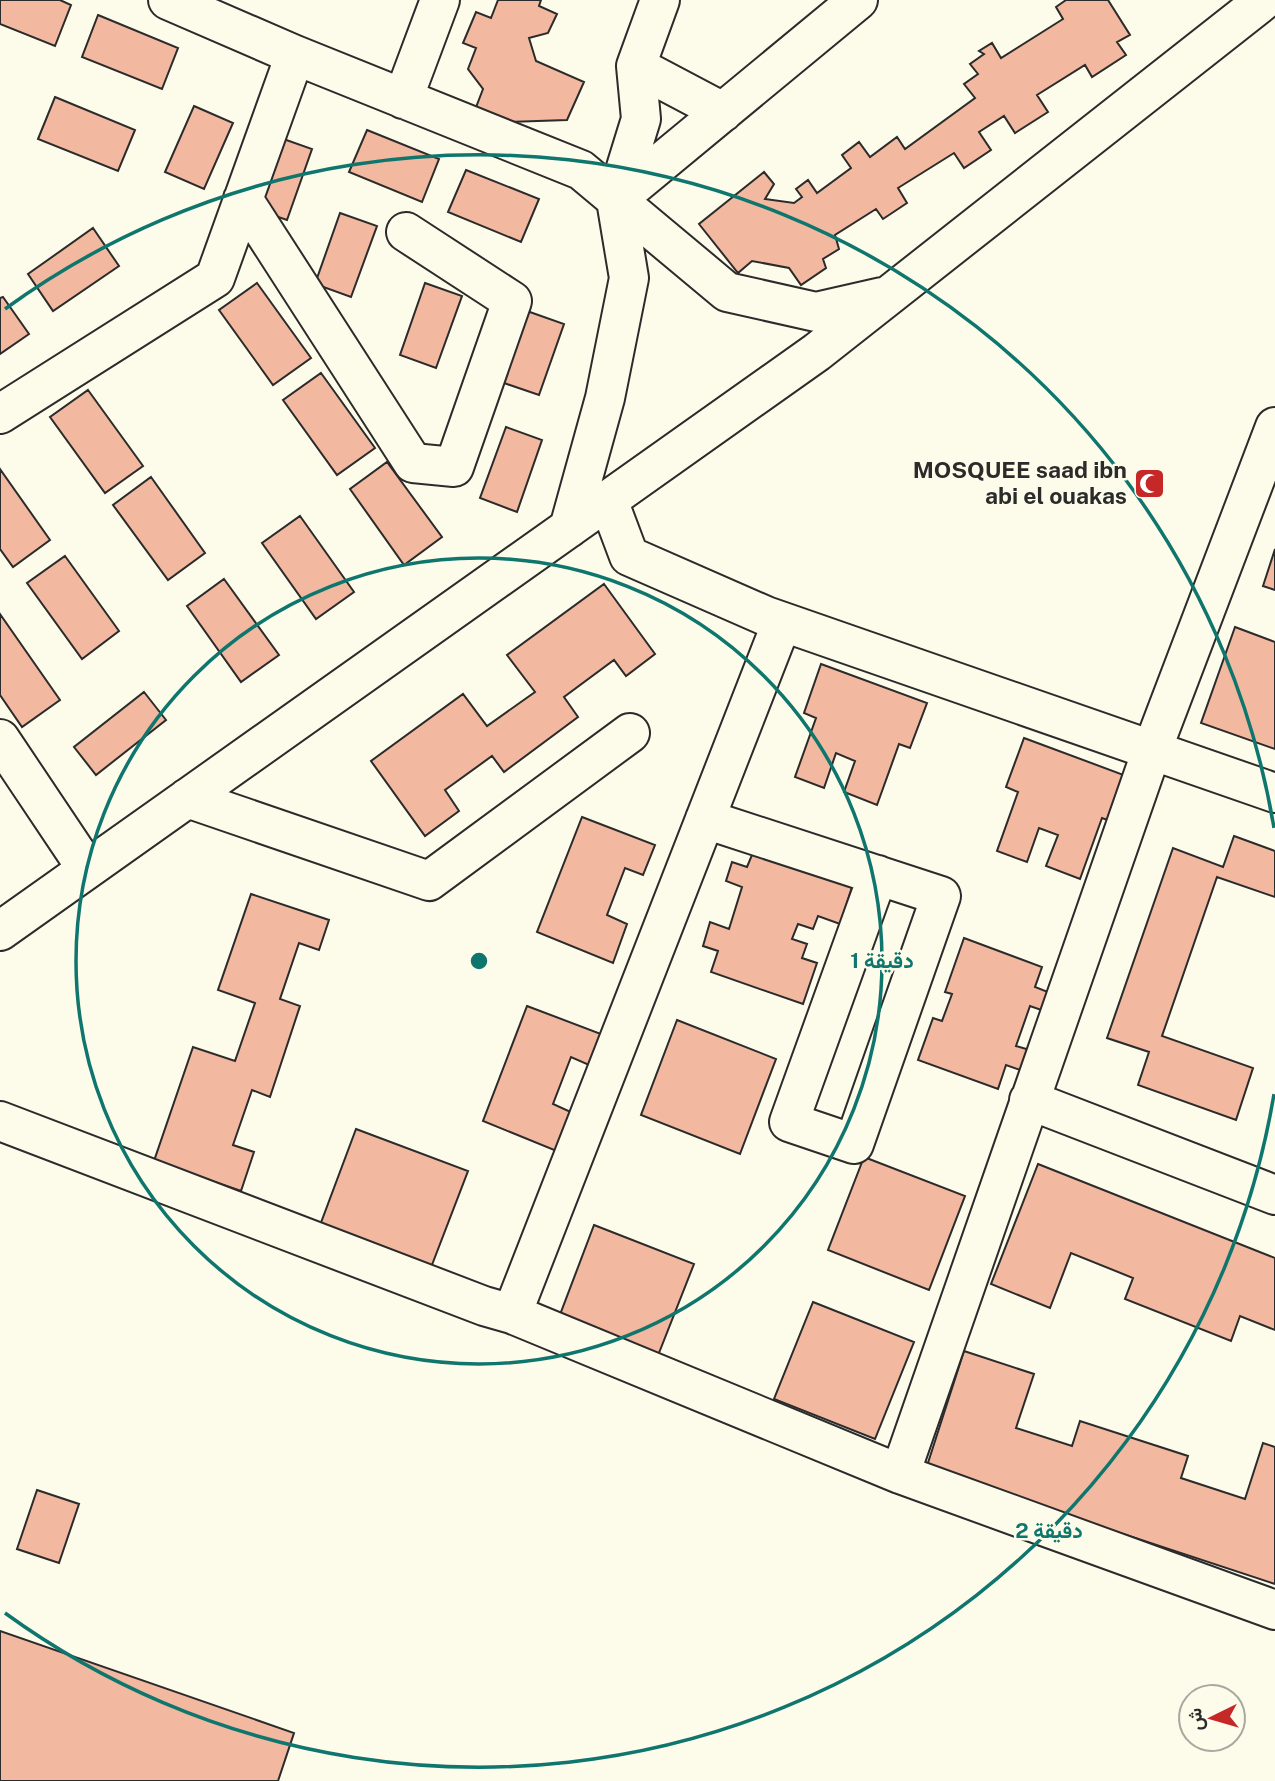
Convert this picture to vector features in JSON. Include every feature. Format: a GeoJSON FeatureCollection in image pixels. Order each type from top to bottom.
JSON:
{"type":"FeatureCollection","features":[{"type":"Feature","properties":{"kind":"street"},"geometry":{"type":"LineString","coordinates":[[403,99],[440,0]]}},
{"type":"Feature","properties":{"kind":"street"},"geometry":{"type":"LineString","coordinates":[[569,528],[606,398],[629,278],[616,200],[641,119],[636,66],[660,0]]}},
{"type":"Feature","properties":{"kind":"street"},"geometry":{"type":"LineString","coordinates":[[616,200],[858,0]]}},
{"type":"Feature","properties":{"kind":"street"},"geometry":{"type":"LineString","coordinates":[[0,930],[817,352],[1264,0]]}},
{"type":"Feature","properties":{"kind":"street"},"geometry":{"type":"LineString","coordinates":[[191,5],[295,55],[581,170],[727,292],[816,312],[893,294]]}},
{"type":"Feature","properties":{"kind":"street"},"geometry":{"type":"LineString","coordinates":[[0,414],[215,278],[295,55]]}},
{"type":"Feature","properties":{"kind":"street"},"geometry":{"type":"LineString","coordinates":[[636,66],[723,112]]}},
{"type":"Feature","properties":{"kind":"street"},"geometry":{"type":"LineString","coordinates":[[243,199],[413,463],[454,467],[512,301],[407,232]]}},
{"type":"Feature","properties":{"kind":"street"},"geometry":{"type":"LineString","coordinates":[[900,1474],[1152,750],[1275,427]]}},
{"type":"Feature","properties":{"kind":"street"},"geometry":{"type":"LineString","coordinates":[[608,500],[629,556],[782,622],[1275,793]]}},
{"type":"Feature","properties":{"kind":"street"},"geometry":{"type":"LineString","coordinates":[[512,1314],[782,622]]}},
{"type":"Feature","properties":{"kind":"street"},"geometry":{"type":"LineString","coordinates":[[187,798],[429,881],[630,733]]}},
{"type":"Feature","properties":{"kind":"street"},"geometry":{"type":"LineString","coordinates":[[0,739],[87,869]]}},
{"type":"Feature","properties":{"kind":"street"},"geometry":{"type":"LineString","coordinates":[[705,819],[878,875],[941,896],[854,1144],[789,1122],[878,875]]}},
{"type":"Feature","properties":{"kind":"street"},"geometry":{"type":"LineString","coordinates":[[1029,1100],[1275,1195]]}},
{"type":"Feature","properties":{"kind":"street"},"geometry":{"type":"LineString","coordinates":[[0,1121],[471,1301],[512,1314],[900,1474],[1275,1610]]}},
{"type":"Feature","properties":{"kind":"building"},"geometry":{"type":"Polygon","coordinates":[[[0,0],[60,0],[71,5],[55,46],[0,24],[0,0]]]}},
{"type":"Feature","properties":{"kind":"building"},"geometry":{"type":"Polygon","coordinates":[[[498,0],[541,0],[539,6],[557,14],[548,33],[529,38],[536,61],[584,82],[567,120],[506,122],[475,110],[483,89],[468,69],[476,48],[463,43],[476,12],[491,18],[498,0]]]}},
{"type":"Feature","properties":{"kind":"building"},"geometry":{"type":"Polygon","coordinates":[[[1066,0],[1108,0],[1130,35],[1117,42],[1126,55],[1092,77],[1085,65],[1037,95],[1048,112],[1015,133],[1004,116],[979,132],[991,150],[964,168],[954,153],[898,188],[907,203],[883,219],[876,209],[835,235],[839,249],[823,259],[826,268],[801,285],[789,268],[752,261],[738,273],[699,224],[764,172],[774,184],[765,199],[794,203],[802,197],[796,189],[808,180],[817,193],[851,168],[842,155],[859,142],[870,157],[897,137],[905,149],[975,98],[964,84],[978,74],[970,64],[984,54],[979,51],[992,43],[1001,58],[1063,19],[1056,7],[1066,0]]]}},
{"type":"Feature","properties":{"kind":"building"},"geometry":{"type":"Polygon","coordinates":[[[98,15],[178,48],[162,89],[82,57],[98,15]]]}},
{"type":"Feature","properties":{"kind":"building"},"geometry":{"type":"Polygon","coordinates":[[[55,97],[135,130],[118,171],[38,139],[55,97]]]}},
{"type":"Feature","properties":{"kind":"building"},"geometry":{"type":"Polygon","coordinates":[[[194,106],[233,123],[204,189],[165,172],[194,106]]]}},
{"type":"Feature","properties":{"kind":"building"},"geometry":{"type":"Polygon","coordinates":[[[367,130],[439,159],[422,202],[349,172],[367,130]]]}},
{"type":"Feature","properties":{"kind":"building"},"geometry":{"type":"Polygon","coordinates":[[[275,136],[312,149],[287,220],[249,207],[275,136]]]}},
{"type":"Feature","properties":{"kind":"building"},"geometry":{"type":"Polygon","coordinates":[[[466,170],[539,199],[521,242],[448,212],[466,170]]]}},
{"type":"Feature","properties":{"kind":"building"},"geometry":{"type":"Polygon","coordinates":[[[340,213],[377,226],[351,297],[315,284],[340,213]]]}},
{"type":"Feature","properties":{"kind":"building"},"geometry":{"type":"Polygon","coordinates":[[[93,228],[119,266],[53,311],[28,274],[93,228]]]}},
{"type":"Feature","properties":{"kind":"building"},"geometry":{"type":"Polygon","coordinates":[[[257,283],[311,358],[273,385],[219,310],[257,283]]]}},
{"type":"Feature","properties":{"kind":"building"},"geometry":{"type":"Polygon","coordinates":[[[425,283],[462,296],[436,368],[400,355],[425,283]]]}},
{"type":"Feature","properties":{"kind":"building"},"geometry":{"type":"Polygon","coordinates":[[[3,297],[29,334],[0,354],[0,298],[3,297]]]}},
{"type":"Feature","properties":{"kind":"building"},"geometry":{"type":"Polygon","coordinates":[[[527,311],[564,324],[539,395],[501,382],[527,311]]]}},
{"type":"Feature","properties":{"kind":"building"},"geometry":{"type":"Polygon","coordinates":[[[321,373],[375,448],[337,475],[283,400],[321,373]]]}},
{"type":"Feature","properties":{"kind":"building"},"geometry":{"type":"Polygon","coordinates":[[[88,390],[143,466],[105,493],[50,417],[88,390]]]}},
{"type":"Feature","properties":{"kind":"building"},"geometry":{"type":"Polygon","coordinates":[[[506,427],[542,440],[517,512],[480,498],[506,427]]]}},
{"type":"Feature","properties":{"kind":"building"},"geometry":{"type":"Polygon","coordinates":[[[387,462],[442,537],[404,565],[350,489],[387,462]]]}},
{"type":"Feature","properties":{"kind":"building"},"geometry":{"type":"Polygon","coordinates":[[[0,469],[50,540],[13,567],[0,549],[0,469]]]}},
{"type":"Feature","properties":{"kind":"building"},"geometry":{"type":"Polygon","coordinates":[[[151,477],[205,553],[168,580],[113,505],[151,477]]]}},
{"type":"Feature","properties":{"kind":"building"},"geometry":{"type":"Polygon","coordinates":[[[300,516],[354,592],[316,619],[262,543],[300,516]]]}},
{"type":"Feature","properties":{"kind":"building"},"geometry":{"type":"Polygon","coordinates":[[[1275,549],[1275,590],[1263,586],[1275,549]]]}},
{"type":"Feature","properties":{"kind":"building"},"geometry":{"type":"Polygon","coordinates":[[[65,556],[119,631],[82,659],[27,583],[65,556]]]}},
{"type":"Feature","properties":{"kind":"building"},"geometry":{"type":"Polygon","coordinates":[[[224,579],[279,655],[241,682],[187,606],[224,579]]]}},
{"type":"Feature","properties":{"kind":"building"},"geometry":{"type":"Polygon","coordinates":[[[604,584],[655,654],[626,676],[614,660],[564,697],[578,717],[504,772],[492,756],[445,790],[459,811],[425,836],[371,761],[463,694],[487,726],[535,692],[507,655],[604,584]]]}},
{"type":"Feature","properties":{"kind":"building"},"geometry":{"type":"Polygon","coordinates":[[[0,614],[60,700],[22,727],[0,695],[0,614]]]}},
{"type":"Feature","properties":{"kind":"building"},"geometry":{"type":"Polygon","coordinates":[[[1235,627],[1275,642],[1275,749],[1201,723],[1235,627]]]}},
{"type":"Feature","properties":{"kind":"building"},"geometry":{"type":"Polygon","coordinates":[[[821,664],[927,703],[910,748],[899,744],[877,805],[844,792],[855,761],[836,753],[824,788],[795,777],[816,718],[804,713],[821,664]]]}},
{"type":"Feature","properties":{"kind":"building"},"geometry":{"type":"Polygon","coordinates":[[[144,692],[166,720],[96,775],[74,747],[144,692]]]}},
{"type":"Feature","properties":{"kind":"building"},"geometry":{"type":"Polygon","coordinates":[[[1024,738],[1129,777],[1113,822],[1102,818],[1080,879],[1046,866],[1058,835],[1039,828],[1027,862],[997,851],[1018,792],[1006,787],[1024,738]]]}},
{"type":"Feature","properties":{"kind":"building"},"geometry":{"type":"Polygon","coordinates":[[[582,817],[655,845],[643,875],[625,868],[607,915],[627,924],[613,963],[537,932],[582,817]]]}},
{"type":"Feature","properties":{"kind":"building"},"geometry":{"type":"Polygon","coordinates":[[[1234,836],[1275,851],[1275,897],[1217,877],[1162,1036],[1253,1068],[1236,1120],[1138,1085],[1149,1052],[1107,1038],[1173,848],[1223,867],[1234,836]]]}},
{"type":"Feature","properties":{"kind":"building"},"geometry":{"type":"Polygon","coordinates":[[[754,850],[853,884],[840,924],[818,916],[813,929],[798,924],[792,939],[807,944],[802,958],[817,963],[803,1004],[711,972],[718,951],[703,946],[710,922],[729,929],[742,887],[726,881],[732,862],[747,867],[754,850]]]}},
{"type":"Feature","properties":{"kind":"building"},"geometry":{"type":"Polygon","coordinates":[[[251,894],[329,920],[319,950],[299,943],[280,999],[300,1006],[270,1097],[252,1090],[233,1145],[254,1152],[241,1191],[154,1161],[193,1047],[235,1061],[255,1003],[218,990],[251,894]]]}},
{"type":"Feature","properties":{"kind":"building"},"geometry":{"type":"Polygon","coordinates":[[[964,938],[1042,967],[1035,987],[1053,994],[1047,1012],[1030,1006],[1016,1046],[1033,1051],[1026,1072],[1006,1065],[998,1089],[918,1060],[933,1018],[942,1021],[952,994],[945,992],[964,938]]]}},
{"type":"Feature","properties":{"kind":"building"},"geometry":{"type":"Polygon","coordinates":[[[527,1006],[601,1034],[589,1065],[571,1057],[553,1104],[573,1113],[559,1152],[483,1121],[527,1006]]]}},
{"type":"Feature","properties":{"kind":"building"},"geometry":{"type":"Polygon","coordinates":[[[677,1020],[776,1059],[740,1154],[641,1115],[677,1020]]]}},
{"type":"Feature","properties":{"kind":"building"},"geometry":{"type":"Polygon","coordinates":[[[356,1129],[468,1171],[430,1270],[319,1228],[356,1129]]]}},
{"type":"Feature","properties":{"kind":"building"},"geometry":{"type":"Polygon","coordinates":[[[864,1157],[965,1196],[929,1290],[828,1250],[864,1157]]]}},
{"type":"Feature","properties":{"kind":"building"},"geometry":{"type":"Polygon","coordinates":[[[1038,1164],[1275,1258],[1275,1330],[1240,1316],[1231,1341],[1125,1299],[1133,1278],[1071,1253],[1050,1308],[991,1284],[1038,1164]]]}},
{"type":"Feature","properties":{"kind":"building"},"geometry":{"type":"Polygon","coordinates":[[[594,1225],[694,1264],[657,1358],[558,1320],[594,1225]]]}},
{"type":"Feature","properties":{"kind":"building"},"geometry":{"type":"Polygon","coordinates":[[[813,1302],[914,1342],[875,1439],[774,1399],[813,1302]]]}},
{"type":"Feature","properties":{"kind":"building"},"geometry":{"type":"Polygon","coordinates":[[[964,1351],[1034,1374],[1016,1428],[1072,1446],[1080,1421],[1188,1456],[1181,1478],[1245,1499],[1263,1443],[1275,1447],[1275,1584],[926,1469],[964,1351]]]}},
{"type":"Feature","properties":{"kind":"building"},"geometry":{"type":"Polygon","coordinates":[[[37,1490],[79,1504],[59,1563],[17,1549],[37,1490]]]}},
{"type":"Feature","properties":{"kind":"building"},"geometry":{"type":"Polygon","coordinates":[[[0,1631],[294,1733],[278,1781],[0,1781],[0,1631]]]}},
{"type":"Feature","properties":{"kind":"place","name":"MOSQUEE saad ibn abi el ouakas"},"geometry":{"type":"Point","coordinates":[1150,483]}}]}
